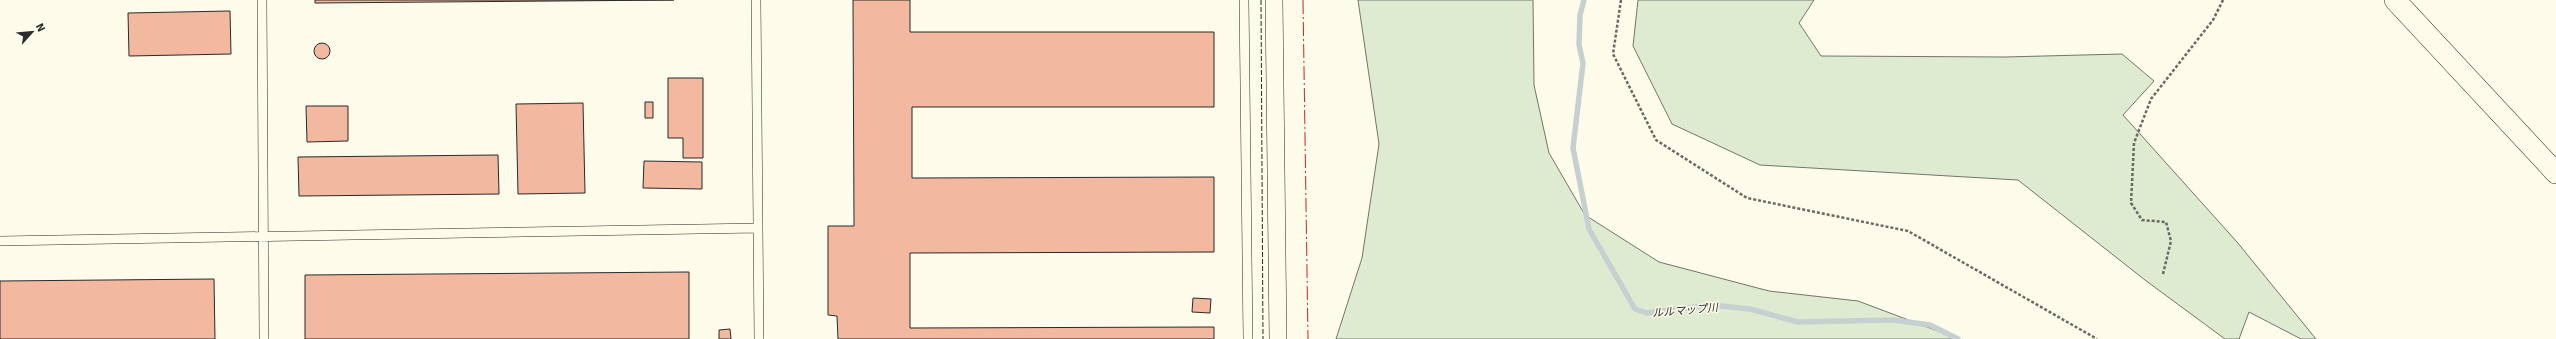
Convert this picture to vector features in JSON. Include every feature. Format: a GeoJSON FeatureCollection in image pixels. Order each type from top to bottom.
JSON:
{"type":"FeatureCollection","features":[{"type":"Feature","properties":{"kind":"street"},"geometry":{"type":"LineString","coordinates":[[1274,0],[1278,339]]}},
{"type":"Feature","properties":{"kind":"street"},"geometry":{"type":"LineString","coordinates":[[2395,0],[2556,173]]}},
{"type":"Feature","properties":{"kind":"lane"},"geometry":{"type":"LineString","coordinates":[[262,0],[264,339]]}},
{"type":"Feature","properties":{"kind":"lane"},"geometry":{"type":"LineString","coordinates":[[756,0],[759,339]]}},
{"type":"Feature","properties":{"kind":"lane"},"geometry":{"type":"LineString","coordinates":[[1244,0],[1248,339]]}},
{"type":"Feature","properties":{"kind":"lane"},"geometry":{"type":"LineString","coordinates":[[0,241],[263,238],[758,228]]}},
{"type":"Feature","properties":{"kind":"path"},"geometry":{"type":"LineString","coordinates":[[1622,0],[1613,54],[1656,140],[1747,198],[1908,231],[2097,339]]}},
{"type":"Feature","properties":{"kind":"path"},"geometry":{"type":"LineString","coordinates":[[2163,274],[2171,241],[2166,222],[2142,220],[2131,203],[2134,143],[2151,99],[2213,20],[2223,0]]}},
{"type":"Feature","properties":{"kind":"green space"},"geometry":{"type":"Polygon","coordinates":[[[1358,0],[1533,0],[1534,85],[1549,153],[1585,215],[1659,262],[1769,291],[1858,301],[1959,339],[1336,339],[1362,258],[1379,144],[1358,0]]]}},
{"type":"Feature","properties":{"kind":"green space"},"geometry":{"type":"Polygon","coordinates":[[[1638,0],[1814,0],[1799,23],[1821,56],[2005,57],[2122,54],[2154,81],[2123,115],[2237,242],[2316,339],[2301,339],[2249,312],[2239,339],[2225,339],[2145,280],[2018,180],[1760,165],[1672,124],[1633,46],[1638,0]]]}},
{"type":"Feature","properties":{"kind":"building"},"geometry":{"type":"Polygon","coordinates":[[[315,0],[674,0],[315,3],[315,0]]]}},
{"type":"Feature","properties":{"kind":"building"},"geometry":{"type":"Polygon","coordinates":[[[853,0],[910,0],[910,32],[1214,32],[1214,107],[912,107],[912,178],[1214,177],[1214,252],[910,253],[910,328],[1214,327],[1214,339],[838,339],[837,316],[828,315],[828,226],[854,226],[853,0]]]}},
{"type":"Feature","properties":{"kind":"building"},"geometry":{"type":"Polygon","coordinates":[[[230,11],[231,54],[129,56],[128,13],[230,11]]]}},
{"type":"Feature","properties":{"kind":"building"},"geometry":{"type":"Polygon","coordinates":[[[322,43],[328,45],[330,51],[328,57],[322,59],[316,57],[314,51],[316,45],[322,43]]]}},
{"type":"Feature","properties":{"kind":"building"},"geometry":{"type":"Polygon","coordinates":[[[668,78],[703,78],[703,158],[683,158],[683,138],[668,138],[668,78]]]}},
{"type":"Feature","properties":{"kind":"building"},"geometry":{"type":"Polygon","coordinates":[[[645,102],[653,102],[653,118],[645,118],[645,102]]]}},
{"type":"Feature","properties":{"kind":"building"},"geometry":{"type":"Polygon","coordinates":[[[583,103],[585,193],[518,194],[516,104],[583,103]]]}},
{"type":"Feature","properties":{"kind":"building"},"geometry":{"type":"Polygon","coordinates":[[[306,106],[348,106],[348,141],[307,142],[306,106]]]}},
{"type":"Feature","properties":{"kind":"building"},"geometry":{"type":"Polygon","coordinates":[[[498,155],[499,194],[299,196],[298,157],[498,155]]]}},
{"type":"Feature","properties":{"kind":"building"},"geometry":{"type":"Polygon","coordinates":[[[644,161],[702,162],[702,189],[643,188],[644,161]]]}},
{"type":"Feature","properties":{"kind":"building"},"geometry":{"type":"Polygon","coordinates":[[[689,272],[689,339],[305,339],[305,275],[689,272]]]}},
{"type":"Feature","properties":{"kind":"building"},"geometry":{"type":"Polygon","coordinates":[[[214,279],[215,339],[0,339],[0,281],[214,279]]]}},
{"type":"Feature","properties":{"kind":"building"},"geometry":{"type":"Polygon","coordinates":[[[1193,298],[1211,299],[1210,313],[1192,312],[1193,298]]]}},
{"type":"Feature","properties":{"kind":"building"},"geometry":{"type":"Polygon","coordinates":[[[730,329],[731,339],[719,339],[719,330],[730,329]]]}},
{"type":"Feature","properties":{"kind":"waterway","name":"ルルマップ川"},"geometry":{"type":"LineString","coordinates":[[1584,0],[1580,15],[1579,45],[1583,63],[1573,148],[1589,229],[1635,309],[1647,313],[1711,305],[1750,309],[1798,322],[1893,320],[1930,325],[1958,339]]}},
{"type":"Feature","properties":{"kind":"fence"},"geometry":{"type":"LineString","coordinates":[[1261,0],[1263,339]]}},
{"type":"Feature","properties":{"kind":"power"},"geometry":{"type":"LineString","coordinates":[[1303,0],[1308,339]]}}]}
